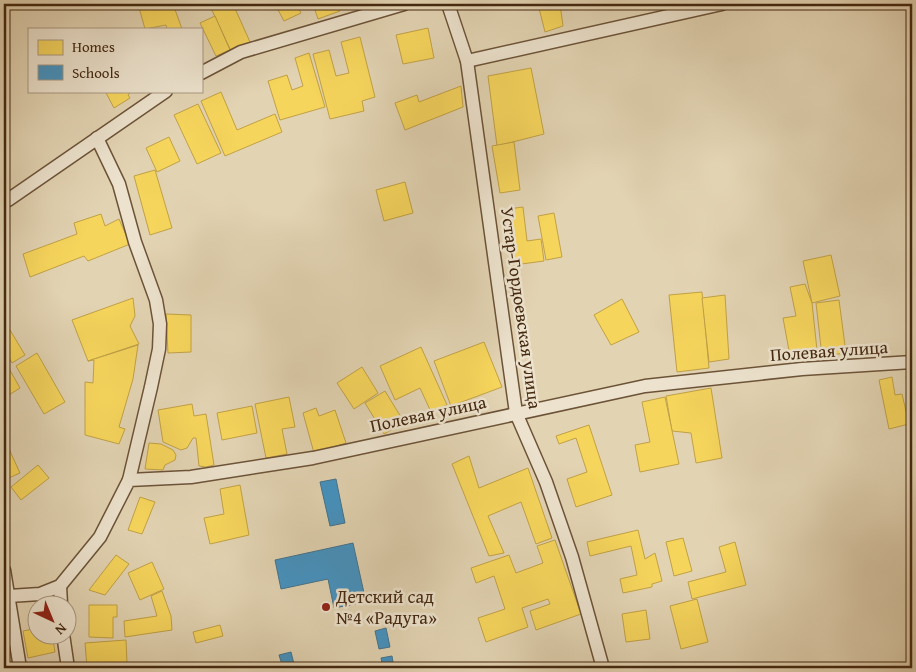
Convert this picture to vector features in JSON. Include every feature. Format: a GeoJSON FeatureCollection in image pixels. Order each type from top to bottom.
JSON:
{"type":"FeatureCollection","features":[{"type":"Feature","properties":{"kind":"street"},"geometry":{"type":"LineString","coordinates":[[202,72],[241,52],[404,4]]}},
{"type":"Feature","properties":{"kind":"street","name":"Устар-Гордоевская улица"},"geometry":{"type":"LineString","coordinates":[[448,4],[467,61],[516,413],[542,472],[572,557],[603,668]]}},
{"type":"Feature","properties":{"kind":"street"},"geometry":{"type":"LineString","coordinates":[[467,61],[722,4]]}},
{"type":"Feature","properties":{"kind":"street"},"geometry":{"type":"LineString","coordinates":[[8,200],[165,92]]}},
{"type":"Feature","properties":{"kind":"street"},"geometry":{"type":"LineString","coordinates":[[9,596],[40,594],[60,586],[100,537],[129,480],[152,387],[159,349],[160,324],[156,300],[135,242],[119,184],[97,138]]}},
{"type":"Feature","properties":{"kind":"street","name":"Полевая улица"},"geometry":{"type":"LineString","coordinates":[[129,480],[191,478],[312,458],[645,386],[802,369],[912,362]]}},
{"type":"Feature","properties":{"kind":"street"},"geometry":{"type":"LineString","coordinates":[[4,570],[20,668]]}},
{"type":"Feature","properties":{"kind":"street"},"geometry":{"type":"LineString","coordinates":[[60,586],[60,594]]}},
{"type":"Feature","properties":{"kind":"street"},"geometry":{"type":"LineString","coordinates":[[64,644],[68,668]]}},
{"type":"Feature","properties":{"kind":"building: Homes"},"geometry":{"type":"Polygon","coordinates":[[[138,4],[173,4],[182,28],[167,28],[166,25],[145,28],[138,4]]]}},
{"type":"Feature","properties":{"kind":"building: Homes"},"geometry":{"type":"Polygon","coordinates":[[[209,4],[233,4],[250,42],[231,51],[209,4]]]}},
{"type":"Feature","properties":{"kind":"building: Homes"},"geometry":{"type":"Polygon","coordinates":[[[275,4],[296,4],[301,13],[284,21],[275,4]]]}},
{"type":"Feature","properties":{"kind":"building: Homes"},"geometry":{"type":"Polygon","coordinates":[[[313,4],[338,4],[340,11],[318,19],[313,4]]]}},
{"type":"Feature","properties":{"kind":"building: Homes"},"geometry":{"type":"Polygon","coordinates":[[[538,4],[560,4],[563,26],[545,32],[538,4]]]}},
{"type":"Feature","properties":{"kind":"building: Homes"},"geometry":{"type":"Polygon","coordinates":[[[215,16],[230,50],[216,56],[200,23],[215,16]]]}},
{"type":"Feature","properties":{"kind":"building: Homes"},"geometry":{"type":"Polygon","coordinates":[[[428,28],[434,58],[403,64],[396,35],[428,28]]]}},
{"type":"Feature","properties":{"kind":"building: Homes"},"geometry":{"type":"Polygon","coordinates":[[[360,37],[375,97],[362,101],[364,111],[330,119],[313,54],[329,50],[336,76],[349,73],[341,42],[360,37]]]}},
{"type":"Feature","properties":{"kind":"building: Homes"},"geometry":{"type":"Polygon","coordinates":[[[309,53],[325,107],[280,120],[268,81],[287,75],[292,90],[303,86],[295,58],[309,53]]]}},
{"type":"Feature","properties":{"kind":"building: Homes"},"geometry":{"type":"Polygon","coordinates":[[[531,68],[544,134],[497,146],[488,76],[531,68]]]}},
{"type":"Feature","properties":{"kind":"building: Homes"},"geometry":{"type":"Polygon","coordinates":[[[461,86],[463,107],[405,130],[395,103],[417,95],[419,102],[461,86]]]}},
{"type":"Feature","properties":{"kind":"building: Homes"},"geometry":{"type":"Polygon","coordinates":[[[106,92],[131,92],[128,95],[130,98],[114,108],[106,92]]]}},
{"type":"Feature","properties":{"kind":"building: Homes"},"geometry":{"type":"Polygon","coordinates":[[[221,92],[237,130],[275,114],[282,132],[225,156],[201,101],[221,92]]]}},
{"type":"Feature","properties":{"kind":"building: Homes"},"geometry":{"type":"Polygon","coordinates":[[[198,104],[221,153],[197,164],[174,115],[198,104]]]}},
{"type":"Feature","properties":{"kind":"building: Homes"},"geometry":{"type":"Polygon","coordinates":[[[169,137],[180,161],[157,172],[146,148],[169,137]]]}},
{"type":"Feature","properties":{"kind":"building: Homes"},"geometry":{"type":"Polygon","coordinates":[[[514,142],[520,190],[500,193],[492,146],[514,142]]]}},
{"type":"Feature","properties":{"kind":"building: Homes"},"geometry":{"type":"Polygon","coordinates":[[[155,170],[172,228],[150,235],[134,176],[155,170]]]}},
{"type":"Feature","properties":{"kind":"building: Homes"},"geometry":{"type":"Polygon","coordinates":[[[405,182],[413,213],[384,221],[376,190],[405,182]]]}},
{"type":"Feature","properties":{"kind":"building: Homes"},"geometry":{"type":"Polygon","coordinates":[[[523,207],[527,241],[541,239],[544,261],[514,265],[508,209],[523,207]]]}},
{"type":"Feature","properties":{"kind":"building: Homes"},"geometry":{"type":"Polygon","coordinates":[[[554,213],[562,257],[546,260],[538,216],[554,213]]]}},
{"type":"Feature","properties":{"kind":"building: Homes"},"geometry":{"type":"Polygon","coordinates":[[[101,214],[105,226],[119,219],[130,244],[88,261],[84,256],[30,277],[23,254],[77,234],[74,223],[101,214]]]}},
{"type":"Feature","properties":{"kind":"building: Homes"},"geometry":{"type":"Polygon","coordinates":[[[831,255],[840,296],[812,303],[803,261],[831,255]]]}},
{"type":"Feature","properties":{"kind":"building: Homes"},"geometry":{"type":"Polygon","coordinates":[[[805,284],[812,303],[817,350],[790,356],[783,318],[796,316],[790,287],[805,284]]]}},
{"type":"Feature","properties":{"kind":"building: Homes"},"geometry":{"type":"Polygon","coordinates":[[[702,292],[709,368],[677,372],[669,295],[702,292]]]}},
{"type":"Feature","properties":{"kind":"building: Homes"},"geometry":{"type":"Polygon","coordinates":[[[725,295],[729,359],[709,362],[702,298],[725,295]]]}},
{"type":"Feature","properties":{"kind":"building: Homes"},"geometry":{"type":"Polygon","coordinates":[[[133,298],[135,316],[130,326],[139,344],[88,361],[72,320],[133,298]]]}},
{"type":"Feature","properties":{"kind":"building: Homes"},"geometry":{"type":"Polygon","coordinates":[[[622,299],[639,332],[611,345],[594,315],[622,299]]]}},
{"type":"Feature","properties":{"kind":"building: Homes"},"geometry":{"type":"Polygon","coordinates":[[[839,300],[846,353],[822,356],[816,303],[839,300]]]}},
{"type":"Feature","properties":{"kind":"building: Homes"},"geometry":{"type":"Polygon","coordinates":[[[166,314],[191,315],[191,352],[168,353],[166,314]]]}},
{"type":"Feature","properties":{"kind":"building: Homes"},"geometry":{"type":"Polygon","coordinates":[[[4,320],[25,355],[12,363],[4,349],[4,320]]]}},
{"type":"Feature","properties":{"kind":"building: Homes"},"geometry":{"type":"Polygon","coordinates":[[[484,342],[502,387],[451,406],[434,361],[484,342]]]}},
{"type":"Feature","properties":{"kind":"building: Homes"},"geometry":{"type":"Polygon","coordinates":[[[138,345],[133,379],[119,427],[125,429],[119,444],[85,435],[85,382],[93,383],[94,360],[88,361],[138,345]]]}},
{"type":"Feature","properties":{"kind":"building: Homes"},"geometry":{"type":"Polygon","coordinates":[[[421,347],[447,405],[431,412],[420,388],[395,400],[380,366],[421,347]]]}},
{"type":"Feature","properties":{"kind":"building: Homes"},"geometry":{"type":"Polygon","coordinates":[[[37,353],[65,402],[44,414],[16,366],[37,353]]]}},
{"type":"Feature","properties":{"kind":"building: Homes"},"geometry":{"type":"Polygon","coordinates":[[[7,365],[20,388],[4,398],[4,366],[7,365]]]}},
{"type":"Feature","properties":{"kind":"building: Homes"},"geometry":{"type":"Polygon","coordinates":[[[362,367],[378,393],[354,409],[337,383],[362,367]]]}},
{"type":"Feature","properties":{"kind":"building: Homes"},"geometry":{"type":"Polygon","coordinates":[[[912,375],[912,418],[906,376],[912,375]]]}},
{"type":"Feature","properties":{"kind":"building: Homes"},"geometry":{"type":"Polygon","coordinates":[[[892,377],[895,395],[902,394],[909,424],[889,429],[879,380],[892,377]]]}},
{"type":"Feature","properties":{"kind":"building: Homes"},"geometry":{"type":"Polygon","coordinates":[[[711,388],[722,458],[696,463],[691,433],[672,431],[666,396],[711,388]]]}},
{"type":"Feature","properties":{"kind":"building: Homes"},"geometry":{"type":"Polygon","coordinates":[[[385,391],[404,422],[384,434],[365,403],[385,391]]]}},
{"type":"Feature","properties":{"kind":"building: Homes"},"geometry":{"type":"Polygon","coordinates":[[[289,397],[295,427],[282,429],[287,454],[266,458],[255,404],[289,397]]]}},
{"type":"Feature","properties":{"kind":"building: Homes"},"geometry":{"type":"Polygon","coordinates":[[[665,397],[679,464],[640,472],[635,445],[650,442],[642,402],[665,397]]]}},
{"type":"Feature","properties":{"kind":"building: Homes"},"geometry":{"type":"Polygon","coordinates":[[[192,404],[194,416],[206,414],[214,465],[199,466],[196,438],[193,438],[187,448],[181,450],[163,442],[158,410],[192,404]]]}},
{"type":"Feature","properties":{"kind":"building: Homes"},"geometry":{"type":"Polygon","coordinates":[[[252,406],[257,433],[222,440],[217,413],[252,406]]]}},
{"type":"Feature","properties":{"kind":"building: Homes"},"geometry":{"type":"Polygon","coordinates":[[[316,408],[319,416],[335,410],[346,443],[314,453],[303,413],[316,408]]]}},
{"type":"Feature","properties":{"kind":"building: Homes"},"geometry":{"type":"Polygon","coordinates":[[[589,425],[612,495],[576,507],[567,479],[587,472],[576,438],[559,444],[556,436],[589,425]]]}},
{"type":"Feature","properties":{"kind":"building: Homes"},"geometry":{"type":"Polygon","coordinates":[[[4,438],[20,473],[4,480],[4,438]]]}},
{"type":"Feature","properties":{"kind":"building: Homes"},"geometry":{"type":"Polygon","coordinates":[[[149,443],[161,444],[173,450],[176,455],[175,460],[165,465],[163,470],[145,469],[149,443]]]}},
{"type":"Feature","properties":{"kind":"building: Homes"},"geometry":{"type":"Polygon","coordinates":[[[469,456],[479,488],[528,468],[552,538],[536,544],[521,502],[488,516],[504,553],[489,556],[452,464],[469,456]]]}},
{"type":"Feature","properties":{"kind":"building: Homes"},"geometry":{"type":"Polygon","coordinates":[[[38,465],[49,478],[21,500],[11,487],[38,465]]]}},
{"type":"Feature","properties":{"kind":"building: Homes"},"geometry":{"type":"Polygon","coordinates":[[[240,485],[249,535],[210,544],[204,518],[224,514],[220,489],[240,485]]]}},
{"type":"Feature","properties":{"kind":"building: Homes"},"geometry":{"type":"Polygon","coordinates":[[[140,497],[155,502],[142,534],[128,530],[140,497]]]}},
{"type":"Feature","properties":{"kind":"building: Homes"},"geometry":{"type":"Polygon","coordinates":[[[638,530],[645,559],[655,553],[662,581],[652,584],[652,587],[623,593],[620,579],[637,575],[631,546],[590,556],[587,542],[638,530]]]}},
{"type":"Feature","properties":{"kind":"building: Homes"},"geometry":{"type":"Polygon","coordinates":[[[683,538],[692,571],[674,576],[666,542],[683,538]]]}},
{"type":"Feature","properties":{"kind":"building: Homes"},"geometry":{"type":"Polygon","coordinates":[[[555,540],[581,614],[536,630],[530,611],[550,604],[548,599],[522,608],[528,627],[486,642],[478,618],[505,609],[494,576],[476,583],[471,568],[509,555],[516,573],[543,563],[537,546],[555,540]]]}},
{"type":"Feature","properties":{"kind":"building: Homes"},"geometry":{"type":"Polygon","coordinates":[[[735,542],[746,585],[692,599],[688,582],[726,572],[719,547],[735,542]]]}},
{"type":"Feature","properties":{"kind":"building: Homes"},"geometry":{"type":"Polygon","coordinates":[[[116,555],[129,564],[105,595],[89,590],[116,555]]]}},
{"type":"Feature","properties":{"kind":"building: Homes"},"geometry":{"type":"Polygon","coordinates":[[[152,562],[164,589],[140,600],[128,573],[152,562]]]}},
{"type":"Feature","properties":{"kind":"building: Homes"},"geometry":{"type":"Polygon","coordinates":[[[162,591],[171,616],[172,630],[125,637],[124,621],[157,616],[151,596],[162,591]]]}},
{"type":"Feature","properties":{"kind":"building: Homes"},"geometry":{"type":"Polygon","coordinates":[[[697,599],[708,642],[681,649],[670,606],[697,599]]]}},
{"type":"Feature","properties":{"kind":"building: Homes"},"geometry":{"type":"Polygon","coordinates":[[[89,605],[117,605],[117,617],[113,617],[113,638],[89,637],[89,605]]]}},
{"type":"Feature","properties":{"kind":"building: Homes"},"geometry":{"type":"Polygon","coordinates":[[[646,610],[650,639],[626,642],[622,614],[646,610]]]}},
{"type":"Feature","properties":{"kind":"building: Homes"},"geometry":{"type":"Polygon","coordinates":[[[220,625],[223,636],[196,643],[193,632],[220,625]]]}},
{"type":"Feature","properties":{"kind":"building: Homes"},"geometry":{"type":"Polygon","coordinates":[[[28,630],[28,644],[54,644],[55,652],[28,658],[23,631],[28,630]]]}},
{"type":"Feature","properties":{"kind":"building: Homes"},"geometry":{"type":"Polygon","coordinates":[[[126,640],[127,664],[87,667],[85,643],[126,640]]]}},
{"type":"Feature","properties":{"kind":"building: Schools"},"geometry":{"type":"Polygon","coordinates":[[[336,479],[345,523],[330,526],[320,482],[336,479]]]}},
{"type":"Feature","properties":{"kind":"building: Schools"},"geometry":{"type":"Polygon","coordinates":[[[353,543],[366,602],[334,608],[328,579],[281,589],[275,560],[353,543]]]}},
{"type":"Feature","properties":{"kind":"building: Schools"},"geometry":{"type":"Polygon","coordinates":[[[386,628],[390,647],[379,649],[375,631],[386,628]]]}},
{"type":"Feature","properties":{"kind":"building: Schools"},"geometry":{"type":"Polygon","coordinates":[[[291,652],[295,668],[283,668],[279,655],[291,652]]]}},
{"type":"Feature","properties":{"kind":"building: Schools"},"geometry":{"type":"Polygon","coordinates":[[[392,656],[394,668],[383,668],[381,658],[392,656]]]}},
{"type":"Feature","properties":{"kind":"place","name":"Детский сад №4 «Радуга»"},"geometry":{"type":"Point","coordinates":[326,607]}}]}
